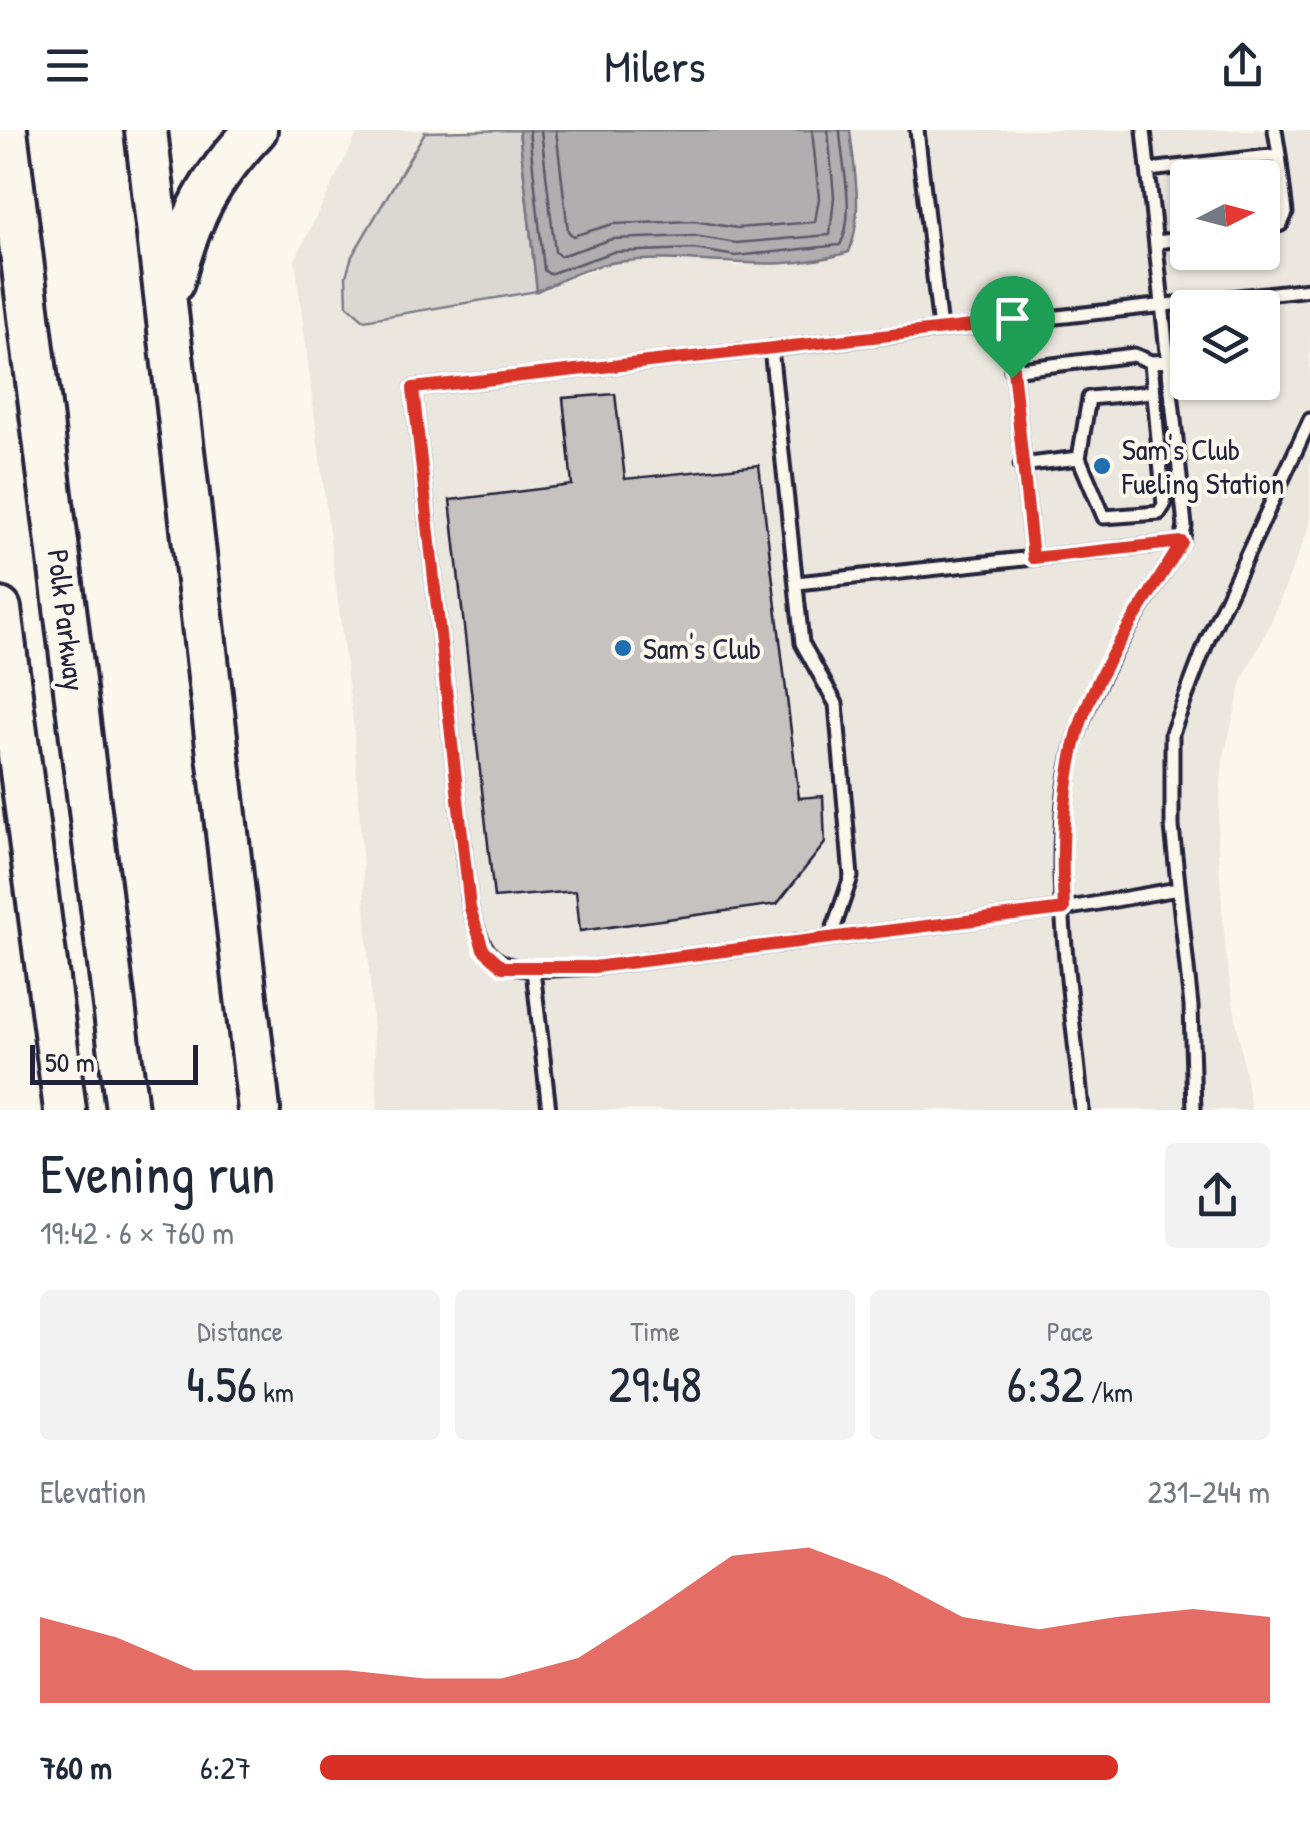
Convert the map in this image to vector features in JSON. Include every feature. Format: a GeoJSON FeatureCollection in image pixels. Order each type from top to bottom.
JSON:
{"type":"FeatureCollection","features":[{"type":"Feature","properties":{"kind":"highway"},"geometry":{"type":"LineString","coordinates":[[146,130],[259,1110]]}},
{"type":"Feature","properties":{"kind":"highway"},"geometry":{"type":"LineString","coordinates":[[166,310],[186,230],[213,177],[256,130]]}},
{"type":"Feature","properties":{"kind":"highway","name":"Polk Parkway"},"geometry":{"type":"LineString","coordinates":[[8,146],[127,1110]]}},
{"type":"Feature","properties":{"kind":"highway"},"geometry":{"type":"LineString","coordinates":[[0,609],[65,1110]]}},
{"type":"Feature","properties":{"kind":"lane"},"geometry":{"type":"LineString","coordinates":[[918,130],[940,328]]}},
{"type":"Feature","properties":{"kind":"lane"},"geometry":{"type":"LineString","coordinates":[[1276,130],[1279,160]]}},
{"type":"Feature","properties":{"kind":"lane"},"geometry":{"type":"LineString","coordinates":[[1012,370],[1134,355],[1151,362],[1170,361],[1144,134]]}},
{"type":"Feature","properties":{"kind":"lane"},"geometry":{"type":"LineString","coordinates":[[1149,170],[1278,155]]}},
{"type":"Feature","properties":{"kind":"lane"},"geometry":{"type":"LineString","coordinates":[[1280,170],[1286,213],[1280,224]]}},
{"type":"Feature","properties":{"kind":"lane"},"geometry":{"type":"LineString","coordinates":[[1157,242],[1170,240]]}},
{"type":"Feature","properties":{"kind":"lane"},"geometry":{"type":"LineString","coordinates":[[1178,889],[1064,909],[594,967],[503,967],[483,949],[470,908],[413,388],[1310,289]]}},
{"type":"Feature","properties":{"kind":"lane"},"geometry":{"type":"LineString","coordinates":[[1008,322],[1033,558]]}},
{"type":"Feature","properties":{"kind":"lane"},"geometry":{"type":"LineString","coordinates":[[771,348],[802,644],[836,704],[851,878],[830,936]]}},
{"type":"Feature","properties":{"kind":"lane"},"geometry":{"type":"LineString","coordinates":[[1151,362],[1154,392],[1151,422],[1156,477],[1164,506],[1159,512],[1104,517],[1079,458],[1089,398],[1154,392]]}},
{"type":"Feature","properties":{"kind":"lane"},"geometry":{"type":"LineString","coordinates":[[1082,1110],[1061,854],[1078,731],[1105,671],[1182,542],[1174,400]]}},
{"type":"Feature","properties":{"kind":"lane"},"geometry":{"type":"LineString","coordinates":[[1151,422],[1176,419]]}},
{"type":"Feature","properties":{"kind":"lane"},"geometry":{"type":"LineString","coordinates":[[1194,1110],[1190,1006],[1172,827],[1172,733],[1207,641],[1310,420]]}},
{"type":"Feature","properties":{"kind":"lane"},"geometry":{"type":"LineString","coordinates":[[1079,458],[1094,428]]}},
{"type":"Feature","properties":{"kind":"lane"},"geometry":{"type":"LineString","coordinates":[[1021,465],[1079,458]]}},
{"type":"Feature","properties":{"kind":"lane"},"geometry":{"type":"LineString","coordinates":[[1079,458],[1099,483]]}},
{"type":"Feature","properties":{"kind":"lane"},"geometry":{"type":"LineString","coordinates":[[1156,477],[1180,475]]}},
{"type":"Feature","properties":{"kind":"lane"},"geometry":{"type":"LineString","coordinates":[[797,583],[1182,542]]}},
{"type":"Feature","properties":{"kind":"lane"},"geometry":{"type":"LineString","coordinates":[[534,970],[549,1110]]}},
{"type":"Feature","properties":{"kind":"shaded area"},"geometry":{"type":"Polygon","coordinates":[[[359,130],[428,130],[352,256],[346,276],[365,320],[537,291],[614,262],[694,259],[735,266],[830,258],[848,252],[857,196],[850,130],[1310,130],[1310,525],[1270,625],[1243,678],[1223,760],[1217,838],[1226,958],[1251,1110],[378,1110],[354,730],[295,260],[359,130]]]}},
{"type":"Feature","properties":{"kind":"shaded area"},"geometry":{"type":"Polygon","coordinates":[[[519,130],[537,291],[364,320],[347,305],[346,276],[352,256],[425,132],[519,130]]]}},
{"type":"Feature","properties":{"kind":"water"},"geometry":{"type":"Polygon","coordinates":[[[519,130],[850,130],[857,207],[849,252],[791,263],[617,262],[586,270],[537,291],[519,130]]]}},
{"type":"Feature","properties":{"kind":"building","name":"Sam's Club"},"geometry":{"type":"Polygon","coordinates":[[[615,394],[625,479],[759,465],[799,798],[823,796],[825,843],[777,904],[580,931],[576,891],[494,898],[450,500],[572,485],[563,398],[615,394]]]}},
{"type":"Feature","properties":{"kind":"place","name":"Sam's Club Fueling Station"},"geometry":{"type":"Point","coordinates":[1102,466]}},
{"type":"Feature","properties":{"kind":"place","name":"Sam's Club"},"geometry":{"type":"Point","coordinates":[623,648]}},
{"type":"Feature","properties":{"kind":"route"},"geometry":{"type":"LineString","coordinates":[[1008,322],[1012,378],[1033,558],[1182,542],[1105,671],[1078,731],[1061,854],[1064,909],[594,967],[503,967],[483,949],[470,908],[413,388],[1008,322]]}}]}
